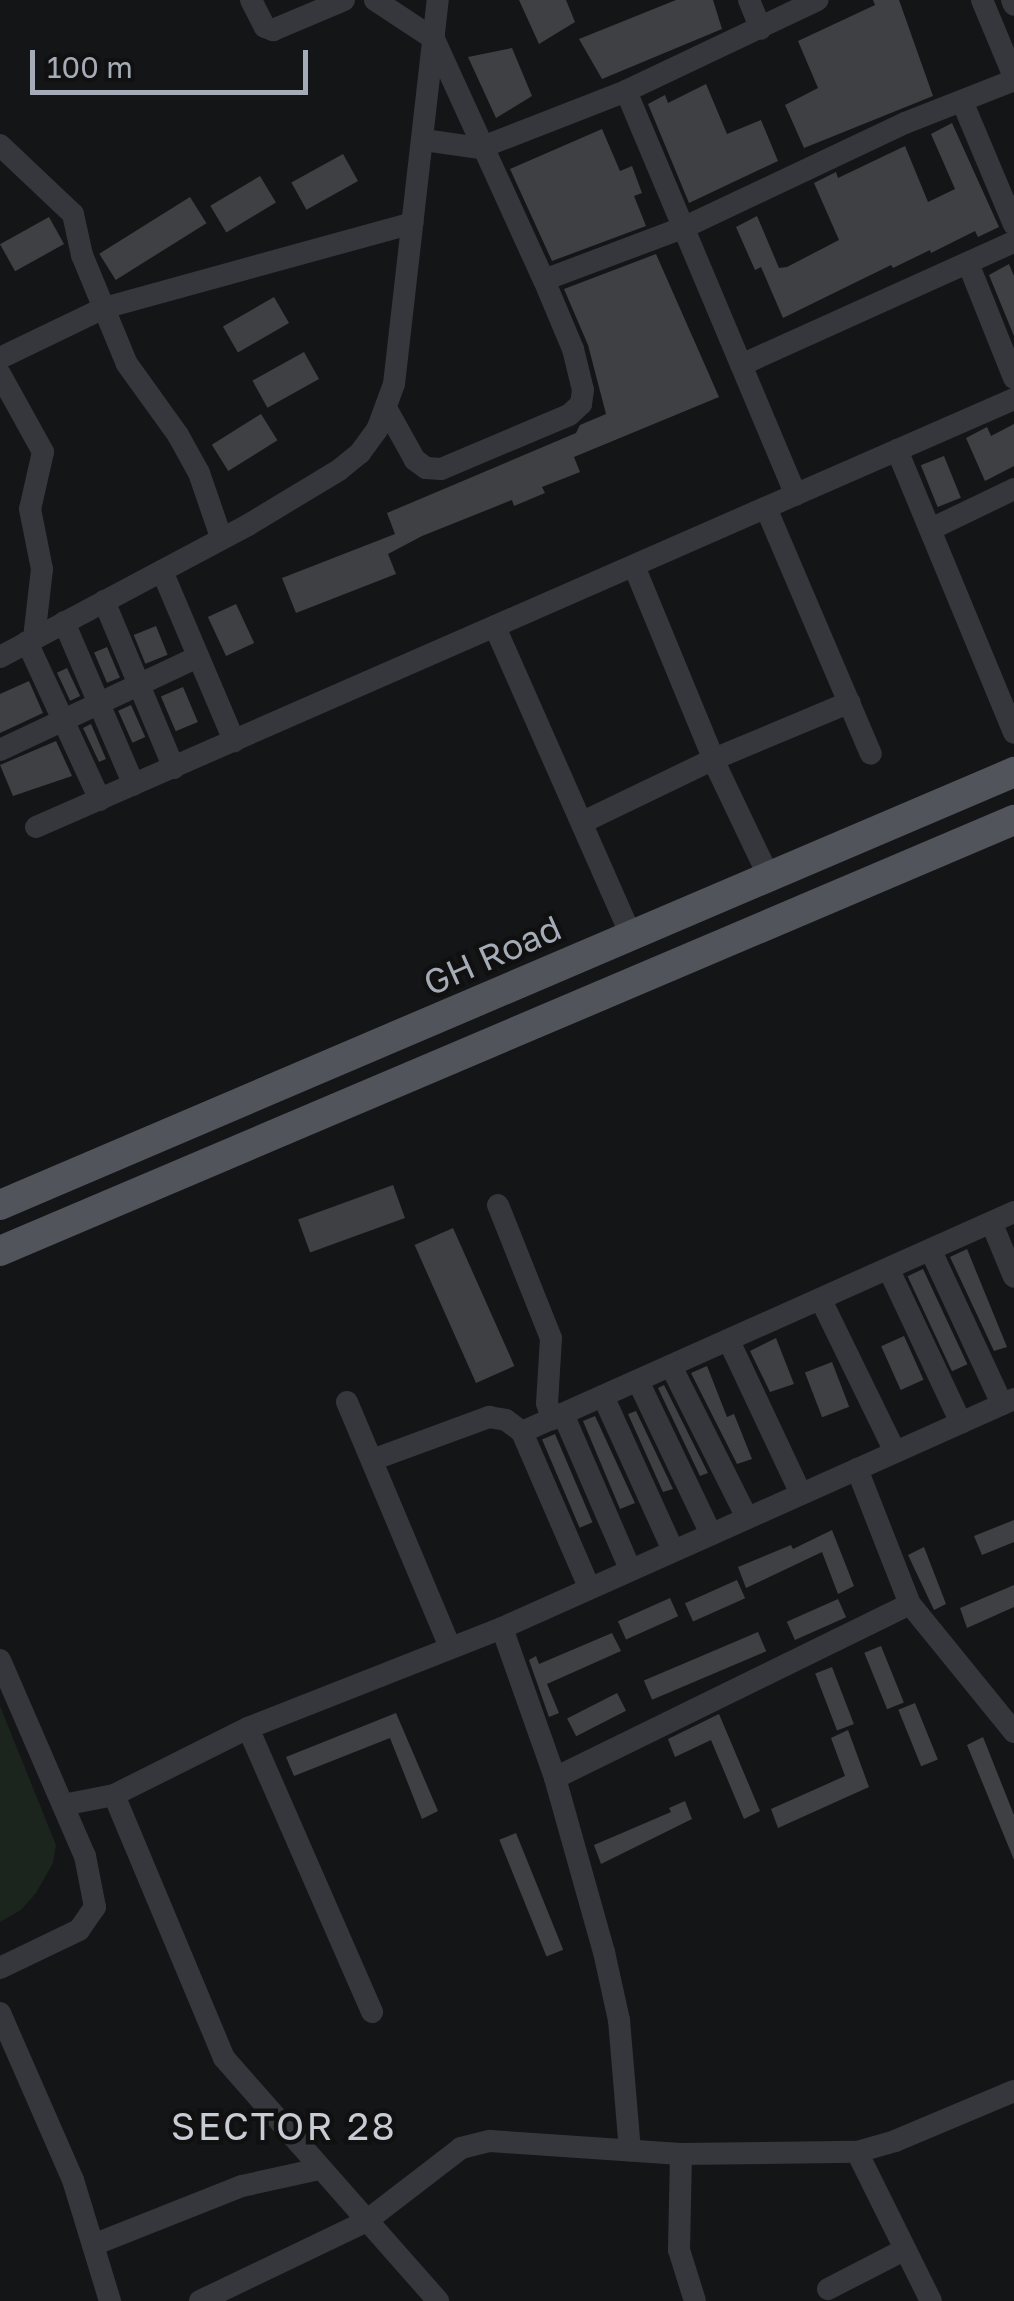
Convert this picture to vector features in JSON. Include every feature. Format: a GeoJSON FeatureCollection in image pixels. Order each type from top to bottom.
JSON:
{"type":"FeatureCollection","features":[{"type":"Feature","properties":{"kind":"main road","name":"GH Road"},"geometry":{"type":"LineString","coordinates":[[0,1205],[1014,772]]}},
{"type":"Feature","properties":{"kind":"main road"},"geometry":{"type":"LineString","coordinates":[[1,1246],[1014,820]]}},
{"type":"Feature","properties":{"kind":"street"},"geometry":{"type":"LineString","coordinates":[[251,0],[266,27],[272,30],[344,0]]}},
{"type":"Feature","properties":{"kind":"street"},"geometry":{"type":"LineString","coordinates":[[375,0],[434,38],[480,148],[544,280],[573,349],[583,390],[581,404],[569,415],[440,468],[426,468],[415,460],[386,408]]}},
{"type":"Feature","properties":{"kind":"street"},"geometry":{"type":"LineString","coordinates":[[0,656],[162,571],[339,470],[369,442],[394,384],[438,0]]}},
{"type":"Feature","properties":{"kind":"street"},"geometry":{"type":"LineString","coordinates":[[748,0],[761,29]]}},
{"type":"Feature","properties":{"kind":"street"},"geometry":{"type":"LineString","coordinates":[[424,140],[480,148],[626,91],[818,0]]}},
{"type":"Feature","properties":{"kind":"street"},"geometry":{"type":"LineString","coordinates":[[544,280],[685,227],[905,123],[1014,78],[982,0]]}},
{"type":"Feature","properties":{"kind":"street"},"geometry":{"type":"LineString","coordinates":[[626,91],[796,495]]}},
{"type":"Feature","properties":{"kind":"street"},"geometry":{"type":"LineString","coordinates":[[962,101],[1014,225]]}},
{"type":"Feature","properties":{"kind":"street"},"geometry":{"type":"LineString","coordinates":[[0,145],[72,214],[82,255],[126,364],[199,473],[221,537]]}},
{"type":"Feature","properties":{"kind":"street"},"geometry":{"type":"LineString","coordinates":[[0,358],[104,308],[413,223]]}},
{"type":"Feature","properties":{"kind":"street"},"geometry":{"type":"LineString","coordinates":[[741,365],[1014,242]]}},
{"type":"Feature","properties":{"kind":"street"},"geometry":{"type":"LineString","coordinates":[[968,263],[1014,378]]}},
{"type":"Feature","properties":{"kind":"street"},"geometry":{"type":"LineString","coordinates":[[0,374],[43,452],[30,510],[42,569],[30,640],[100,800]]}},
{"type":"Feature","properties":{"kind":"street"},"geometry":{"type":"LineString","coordinates":[[36,826],[1014,400]]}},
{"type":"Feature","properties":{"kind":"street"},"geometry":{"type":"LineString","coordinates":[[898,450],[1014,733]]}},
{"type":"Feature","properties":{"kind":"street"},"geometry":{"type":"LineString","coordinates":[[930,530],[1014,490]]}},
{"type":"Feature","properties":{"kind":"street"},"geometry":{"type":"LineString","coordinates":[[766,508],[870,754]]}},
{"type":"Feature","properties":{"kind":"street"},"geometry":{"type":"LineString","coordinates":[[634,566],[714,759],[770,878]]}},
{"type":"Feature","properties":{"kind":"street"},"geometry":{"type":"LineString","coordinates":[[162,571],[234,741]]}},
{"type":"Feature","properties":{"kind":"street"},"geometry":{"type":"LineString","coordinates":[[104,601],[174,768]]}},
{"type":"Feature","properties":{"kind":"street"},"geometry":{"type":"LineString","coordinates":[[64,622],[134,785]]}},
{"type":"Feature","properties":{"kind":"street"},"geometry":{"type":"LineString","coordinates":[[496,627],[632,935]]}},
{"type":"Feature","properties":{"kind":"street"},"geometry":{"type":"LineString","coordinates":[[0,750],[64,722],[98,700],[198,657]]}},
{"type":"Feature","properties":{"kind":"street"},"geometry":{"type":"LineString","coordinates":[[583,822],[714,759],[850,702]]}},
{"type":"Feature","properties":{"kind":"street"},"geometry":{"type":"LineString","coordinates":[[498,1205],[551,1338],[547,1403],[558,1416],[630,1570]]}},
{"type":"Feature","properties":{"kind":"street"},"geometry":{"type":"LineString","coordinates":[[522,1432],[1014,1212]]}},
{"type":"Feature","properties":{"kind":"street"},"geometry":{"type":"LineString","coordinates":[[992,1224],[1014,1278]]}},
{"type":"Feature","properties":{"kind":"street"},"geometry":{"type":"LineString","coordinates":[[63,1805],[114,1796],[248,1728],[502,1628],[1008,1402],[931,1252]]}},
{"type":"Feature","properties":{"kind":"street"},"geometry":{"type":"LineString","coordinates":[[889,1270],[961,1423]]}},
{"type":"Feature","properties":{"kind":"street"},"geometry":{"type":"LineString","coordinates":[[820,1300],[895,1452]]}},
{"type":"Feature","properties":{"kind":"street"},"geometry":{"type":"LineString","coordinates":[[729,1340],[801,1494]]}},
{"type":"Feature","properties":{"kind":"street"},"geometry":{"type":"LineString","coordinates":[[671,1366],[747,1518]]}},
{"type":"Feature","properties":{"kind":"street"},"geometry":{"type":"LineString","coordinates":[[638,1380],[712,1534]]}},
{"type":"Feature","properties":{"kind":"street"},"geometry":{"type":"LineString","coordinates":[[603,1396],[672,1550]]}},
{"type":"Feature","properties":{"kind":"street"},"geometry":{"type":"LineString","coordinates":[[347,1402],[450,1647]]}},
{"type":"Feature","properties":{"kind":"street"},"geometry":{"type":"LineString","coordinates":[[372,1460],[489,1417],[506,1420],[522,1432],[589,1587]]}},
{"type":"Feature","properties":{"kind":"street"},"geometry":{"type":"LineString","coordinates":[[857,1469],[910,1604],[1014,1732]]}},
{"type":"Feature","properties":{"kind":"street"},"geometry":{"type":"LineString","coordinates":[[555,1778],[910,1604]]}},
{"type":"Feature","properties":{"kind":"street"},"geometry":{"type":"LineString","coordinates":[[502,1628],[555,1778],[619,2020],[630,2151]]}},
{"type":"Feature","properties":{"kind":"street"},"geometry":{"type":"LineString","coordinates":[[0,1660],[85,1856],[96,1908],[78,1930],[0,1968]]}},
{"type":"Feature","properties":{"kind":"street"},"geometry":{"type":"LineString","coordinates":[[248,1728],[372,2012]]}},
{"type":"Feature","properties":{"kind":"street"},"geometry":{"type":"LineString","coordinates":[[114,1796],[224,2058],[438,2301]]}},
{"type":"Feature","properties":{"kind":"street"},"geometry":{"type":"LineString","coordinates":[[0,2013],[73,2180],[110,2301]]}},
{"type":"Feature","properties":{"kind":"street"},"geometry":{"type":"LineString","coordinates":[[200,2301],[365,2222],[461,2148],[490,2141],[681,2154],[858,2152],[895,2141],[1014,2090]]}},
{"type":"Feature","properties":{"kind":"street"},"geometry":{"type":"LineString","coordinates":[[858,2152],[931,2301]]}},
{"type":"Feature","properties":{"kind":"street"},"geometry":{"type":"LineString","coordinates":[[681,2154],[679,2250],[695,2301]]}},
{"type":"Feature","properties":{"kind":"street"},"geometry":{"type":"LineString","coordinates":[[93,2245],[242,2186],[319,2169]]}},
{"type":"Feature","properties":{"kind":"street"},"geometry":{"type":"LineString","coordinates":[[828,2289],[904,2250]]}},
{"type":"Feature","properties":{"kind":"shaded area"},"geometry":{"type":"Polygon","coordinates":[[[0,1706],[56,1845],[53,1863],[36,1893],[21,1910],[0,1922],[0,1706]]]}},
{"type":"Feature","properties":{"kind":"building"},"geometry":{"type":"Polygon","coordinates":[[[519,0],[566,0],[575,22],[539,44],[519,0]]]}},
{"type":"Feature","properties":{"kind":"building"},"geometry":{"type":"Polygon","coordinates":[[[676,0],[713,0],[722,29],[602,79],[579,39],[676,0]]]}},
{"type":"Feature","properties":{"kind":"building"},"geometry":{"type":"Polygon","coordinates":[[[873,0],[899,0],[933,96],[804,148],[785,105],[818,88],[798,41],[875,5],[873,0]]]}},
{"type":"Feature","properties":{"kind":"building"},"geometry":{"type":"Polygon","coordinates":[[[512,48],[532,96],[496,118],[468,57],[512,48]]]}},
{"type":"Feature","properties":{"kind":"building"},"geometry":{"type":"Polygon","coordinates":[[[706,84],[727,134],[761,120],[778,161],[689,203],[648,104],[665,95],[668,103],[706,84]]]}},
{"type":"Feature","properties":{"kind":"building"},"geometry":{"type":"Polygon","coordinates":[[[952,123],[999,227],[978,237],[975,231],[931,253],[930,250],[893,268],[891,265],[783,318],[761,267],[755,270],[736,227],[757,216],[779,268],[787,267],[839,240],[814,183],[836,172],[838,178],[905,146],[928,202],[955,189],[931,134],[952,123]]]}},
{"type":"Feature","properties":{"kind":"building"},"geometry":{"type":"Polygon","coordinates":[[[602,129],[620,171],[632,166],[642,193],[634,196],[646,226],[552,261],[510,169],[602,129]]]}},
{"type":"Feature","properties":{"kind":"building"},"geometry":{"type":"Polygon","coordinates":[[[343,154],[358,181],[306,210],[291,183],[343,154]]]}},
{"type":"Feature","properties":{"kind":"building"},"geometry":{"type":"Polygon","coordinates":[[[260,176],[276,203],[226,232],[210,206],[260,176]]]}},
{"type":"Feature","properties":{"kind":"building"},"geometry":{"type":"Polygon","coordinates":[[[190,197],[206,223],[116,280],[99,254],[190,197]]]}},
{"type":"Feature","properties":{"kind":"building"},"geometry":{"type":"Polygon","coordinates":[[[49,217],[64,244],[15,271],[0,244],[49,217]]]}},
{"type":"Feature","properties":{"kind":"building"},"geometry":{"type":"Polygon","coordinates":[[[656,254],[719,397],[574,457],[580,472],[542,487],[545,493],[514,506],[512,500],[422,536],[388,554],[396,574],[296,613],[282,578],[395,534],[387,513],[576,433],[580,425],[606,414],[588,345],[564,289],[656,254]]]}},
{"type":"Feature","properties":{"kind":"building"},"geometry":{"type":"Polygon","coordinates":[[[1009,264],[1014,276],[1014,336],[989,275],[1009,264]]]}},
{"type":"Feature","properties":{"kind":"building"},"geometry":{"type":"Polygon","coordinates":[[[274,297],[289,323],[238,352],[223,326],[274,297]]]}},
{"type":"Feature","properties":{"kind":"building"},"geometry":{"type":"Polygon","coordinates":[[[304,352],[319,379],[267,408],[252,381],[304,352]]]}},
{"type":"Feature","properties":{"kind":"building"},"geometry":{"type":"Polygon","coordinates":[[[261,414],[277,440],[228,471],[212,445],[261,414]]]}},
{"type":"Feature","properties":{"kind":"building"},"geometry":{"type":"Polygon","coordinates":[[[1014,424],[1014,466],[985,481],[966,438],[987,427],[991,436],[1014,424]]]}},
{"type":"Feature","properties":{"kind":"building"},"geometry":{"type":"Polygon","coordinates":[[[944,456],[961,498],[938,507],[921,465],[944,456]]]}},
{"type":"Feature","properties":{"kind":"building"},"geometry":{"type":"Polygon","coordinates":[[[236,604],[254,643],[226,656],[208,617],[236,604]]]}},
{"type":"Feature","properties":{"kind":"building"},"geometry":{"type":"Polygon","coordinates":[[[156,626],[168,655],[145,664],[134,635],[156,626]]]}},
{"type":"Feature","properties":{"kind":"building"},"geometry":{"type":"Polygon","coordinates":[[[107,647],[120,677],[107,683],[94,652],[107,647]]]}},
{"type":"Feature","properties":{"kind":"building"},"geometry":{"type":"Polygon","coordinates":[[[67,668],[80,696],[70,701],[57,673],[67,668]]]}},
{"type":"Feature","properties":{"kind":"building"},"geometry":{"type":"Polygon","coordinates":[[[29,681],[43,713],[0,733],[0,694],[29,681]]]}},
{"type":"Feature","properties":{"kind":"building"},"geometry":{"type":"Polygon","coordinates":[[[183,687],[198,722],[176,731],[161,696],[183,687]]]}},
{"type":"Feature","properties":{"kind":"building"},"geometry":{"type":"Polygon","coordinates":[[[131,705],[145,737],[132,743],[118,711],[131,705]]]}},
{"type":"Feature","properties":{"kind":"building"},"geometry":{"type":"Polygon","coordinates":[[[91,724],[106,759],[99,762],[83,728],[91,724]]]}},
{"type":"Feature","properties":{"kind":"building"},"geometry":{"type":"Polygon","coordinates":[[[56,741],[72,776],[13,796],[0,765],[56,741]]]}},
{"type":"Feature","properties":{"kind":"building"},"geometry":{"type":"Polygon","coordinates":[[[393,1185],[405,1218],[310,1252],[298,1220],[393,1185]]]}},
{"type":"Feature","properties":{"kind":"building"},"geometry":{"type":"Polygon","coordinates":[[[453,1228],[514,1366],[476,1383],[415,1245],[453,1228]]]}},
{"type":"Feature","properties":{"kind":"building"},"geometry":{"type":"Polygon","coordinates":[[[967,1249],[1007,1347],[994,1351],[950,1257],[967,1249]]]}},
{"type":"Feature","properties":{"kind":"building"},"geometry":{"type":"Polygon","coordinates":[[[923,1269],[967,1364],[952,1371],[908,1276],[923,1269]]]}},
{"type":"Feature","properties":{"kind":"building"},"geometry":{"type":"Polygon","coordinates":[[[904,1336],[924,1380],[901,1390],[881,1346],[904,1336]]]}},
{"type":"Feature","properties":{"kind":"building"},"geometry":{"type":"Polygon","coordinates":[[[776,1338],[794,1384],[770,1392],[750,1351],[776,1338]]]}},
{"type":"Feature","properties":{"kind":"building"},"geometry":{"type":"Polygon","coordinates":[[[832,1362],[849,1407],[822,1417],[805,1372],[832,1362]]]}},
{"type":"Feature","properties":{"kind":"building"},"geometry":{"type":"Polygon","coordinates":[[[707,1366],[727,1417],[734,1414],[752,1459],[737,1464],[691,1373],[707,1366]]]}},
{"type":"Feature","properties":{"kind":"building"},"geometry":{"type":"Polygon","coordinates":[[[664,1385],[708,1473],[700,1476],[658,1388],[664,1385]]]}},
{"type":"Feature","properties":{"kind":"building"},"geometry":{"type":"Polygon","coordinates":[[[636,1411],[673,1489],[663,1492],[628,1414],[636,1411]]]}},
{"type":"Feature","properties":{"kind":"building"},"geometry":{"type":"Polygon","coordinates":[[[595,1416],[635,1503],[620,1509],[583,1421],[595,1416]]]}},
{"type":"Feature","properties":{"kind":"building"},"geometry":{"type":"Polygon","coordinates":[[[555,1434],[593,1522],[580,1528],[542,1439],[555,1434]]]}},
{"type":"Feature","properties":{"kind":"building"},"geometry":{"type":"Polygon","coordinates":[[[1014,1520],[1014,1542],[982,1555],[974,1536],[1014,1520]]]}},
{"type":"Feature","properties":{"kind":"building"},"geometry":{"type":"Polygon","coordinates":[[[832,1530],[854,1586],[838,1594],[822,1552],[746,1588],[738,1567],[791,1545],[793,1549],[832,1530]]]}},
{"type":"Feature","properties":{"kind":"building"},"geometry":{"type":"Polygon","coordinates":[[[924,1547],[946,1604],[934,1610],[908,1555],[924,1547]]]}},
{"type":"Feature","properties":{"kind":"building"},"geometry":{"type":"Polygon","coordinates":[[[737,1580],[745,1598],[693,1621],[685,1603],[737,1580]]]}},
{"type":"Feature","properties":{"kind":"building"},"geometry":{"type":"Polygon","coordinates":[[[1014,1585],[1014,1607],[967,1628],[960,1608],[1014,1585]]]}},
{"type":"Feature","properties":{"kind":"building"},"geometry":{"type":"Polygon","coordinates":[[[670,1598],[678,1616],[626,1639],[618,1621],[670,1598]]]}},
{"type":"Feature","properties":{"kind":"building"},"geometry":{"type":"Polygon","coordinates":[[[838,1599],[846,1617],[795,1640],[787,1622],[838,1599]]]}},
{"type":"Feature","properties":{"kind":"building"},"geometry":{"type":"Polygon","coordinates":[[[758,1632],[766,1651],[652,1700],[644,1680],[758,1632]]]}},
{"type":"Feature","properties":{"kind":"building"},"geometry":{"type":"Polygon","coordinates":[[[612,1633],[621,1651],[547,1684],[559,1713],[549,1717],[529,1660],[536,1656],[539,1664],[612,1633]]]}},
{"type":"Feature","properties":{"kind":"building"},"geometry":{"type":"Polygon","coordinates":[[[881,1646],[904,1703],[887,1709],[864,1653],[881,1646]]]}},
{"type":"Feature","properties":{"kind":"building"},"geometry":{"type":"Polygon","coordinates":[[[832,1667],[854,1724],[837,1730],[815,1673],[832,1667]]]}},
{"type":"Feature","properties":{"kind":"building"},"geometry":{"type":"Polygon","coordinates":[[[617,1693],[626,1711],[576,1736],[567,1718],[617,1693]]]}},
{"type":"Feature","properties":{"kind":"building"},"geometry":{"type":"Polygon","coordinates":[[[915,1703],[938,1760],[921,1766],[898,1710],[915,1703]]]}},
{"type":"Feature","properties":{"kind":"building"},"geometry":{"type":"Polygon","coordinates":[[[396,1713],[438,1811],[422,1819],[390,1738],[294,1776],[286,1757],[396,1713]]]}},
{"type":"Feature","properties":{"kind":"building"},"geometry":{"type":"Polygon","coordinates":[[[719,1714],[760,1811],[744,1819],[711,1740],[675,1757],[668,1739],[719,1714]]]}},
{"type":"Feature","properties":{"kind":"building"},"geometry":{"type":"Polygon","coordinates":[[[848,1730],[869,1787],[778,1828],[771,1809],[845,1776],[831,1738],[848,1730]]]}},
{"type":"Feature","properties":{"kind":"building"},"geometry":{"type":"Polygon","coordinates":[[[983,1737],[1014,1815],[1014,1860],[967,1745],[983,1737]]]}},
{"type":"Feature","properties":{"kind":"building"},"geometry":{"type":"Polygon","coordinates":[[[685,1801],[692,1819],[601,1864],[594,1845],[671,1812],[669,1808],[685,1801]]]}},
{"type":"Feature","properties":{"kind":"building"},"geometry":{"type":"Polygon","coordinates":[[[516,1833],[563,1950],[547,1957],[499,1840],[516,1833]]]}},
{"type":"Feature","properties":{"kind":"district","name":"SECTOR 28"},"geometry":{"type":"Point","coordinates":[284,2126]}}]}
